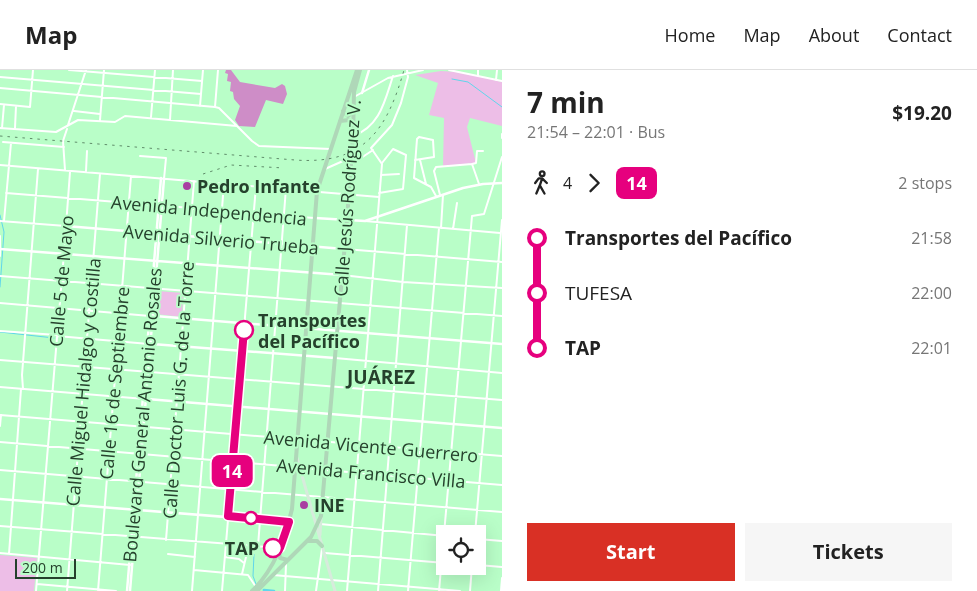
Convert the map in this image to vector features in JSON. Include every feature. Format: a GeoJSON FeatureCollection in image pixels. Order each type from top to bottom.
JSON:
{"type":"FeatureCollection","features":[{"type":"Feature","properties":{"kind":"main road","name":"Calle Jesús Rodríguez V."},"geometry":{"type":"LineString","coordinates":[[256,589],[308,540],[318,527],[321,516],[352,157],[354,90],[358,70]]}},
{"type":"Feature","properties":{"kind":"main road"},"geometry":{"type":"LineString","coordinates":[[335,591],[322,548],[318,527],[298,467],[297,457],[317,191],[358,70]]}},
{"type":"Feature","properties":{"kind":"main road"},"geometry":{"type":"LineString","coordinates":[[343,111],[348,116],[354,111]]}},
{"type":"Feature","properties":{"kind":"main road"},"geometry":{"type":"LineString","coordinates":[[340,121],[349,120],[354,125]]}},
{"type":"Feature","properties":{"kind":"main road"},"geometry":{"type":"LineString","coordinates":[[256,589],[280,550],[289,522],[298,467]]}},
{"type":"Feature","properties":{"kind":"main road"},"geometry":{"type":"LineString","coordinates":[[308,540],[316,540],[322,548]]}},
{"type":"Feature","properties":{"kind":"main road"},"geometry":{"type":"LineString","coordinates":[[280,550],[280,558],[287,561]]}},
{"type":"Feature","properties":{"kind":"street"},"geometry":{"type":"LineString","coordinates":[[0,104],[30,107],[33,70]]}},
{"type":"Feature","properties":{"kind":"street"},"geometry":{"type":"LineString","coordinates":[[69,70],[104,71],[202,81]]}},
{"type":"Feature","properties":{"kind":"street"},"geometry":{"type":"LineString","coordinates":[[151,118],[155,70]]}},
{"type":"Feature","properties":{"kind":"street"},"geometry":{"type":"LineString","coordinates":[[170,120],[173,70]]}},
{"type":"Feature","properties":{"kind":"street"},"geometry":{"type":"LineString","coordinates":[[200,106],[203,70]]}},
{"type":"Feature","properties":{"kind":"street"},"geometry":{"type":"LineString","coordinates":[[215,107],[218,70]]}},
{"type":"Feature","properties":{"kind":"street"},"geometry":{"type":"LineString","coordinates":[[362,93],[369,70]]}},
{"type":"Feature","properties":{"kind":"street"},"geometry":{"type":"LineString","coordinates":[[351,164],[372,149],[393,123],[404,95],[407,70]]}},
{"type":"Feature","properties":{"kind":"street"},"geometry":{"type":"LineString","coordinates":[[354,97],[393,76],[423,70]]}},
{"type":"Feature","properties":{"kind":"street"},"geometry":{"type":"LineString","coordinates":[[449,70],[502,81]]}},
{"type":"Feature","properties":{"kind":"street"},"geometry":{"type":"LineString","coordinates":[[478,70],[478,75]]}},
{"type":"Feature","properties":{"kind":"street"},"geometry":{"type":"LineString","coordinates":[[496,80],[497,70]]}},
{"type":"Feature","properties":{"kind":"street"},"geometry":{"type":"LineString","coordinates":[[65,170],[64,134],[74,111],[86,71]]}},
{"type":"Feature","properties":{"kind":"street"},"geometry":{"type":"LineString","coordinates":[[100,121],[104,71]]}},
{"type":"Feature","properties":{"kind":"street"},"geometry":{"type":"LineString","coordinates":[[353,136],[366,131],[378,116],[393,76]]}},
{"type":"Feature","properties":{"kind":"street"},"geometry":{"type":"LineString","coordinates":[[0,77],[201,94]]}},
{"type":"Feature","properties":{"kind":"street"},"geometry":{"type":"LineString","coordinates":[[0,88],[215,107],[228,116],[256,144],[331,149]]}},
{"type":"Feature","properties":{"kind":"street"},"geometry":{"type":"LineString","coordinates":[[4,105],[1,128],[59,131],[82,119],[115,122],[125,116],[237,126]]}},
{"type":"Feature","properties":{"kind":"street"},"geometry":{"type":"LineString","coordinates":[[14,129],[16,106]]}},
{"type":"Feature","properties":{"kind":"street"},"geometry":{"type":"LineString","coordinates":[[74,111],[100,114]]}},
{"type":"Feature","properties":{"kind":"street"},"geometry":{"type":"LineString","coordinates":[[59,131],[64,134]]}},
{"type":"Feature","properties":{"kind":"street"},"geometry":{"type":"LineString","coordinates":[[415,160],[434,158],[433,140],[418,138],[415,160],[414,180],[427,186],[436,196]]}},
{"type":"Feature","properties":{"kind":"street"},"geometry":{"type":"LineString","coordinates":[[3,142],[64,147]]}},
{"type":"Feature","properties":{"kind":"street"},"geometry":{"type":"LineString","coordinates":[[4,221],[11,143]]}},
{"type":"Feature","properties":{"kind":"street"},"geometry":{"type":"LineString","coordinates":[[372,149],[382,164]]}},
{"type":"Feature","properties":{"kind":"street"},"geometry":{"type":"LineString","coordinates":[[346,591],[380,175],[382,164],[393,149],[406,154],[404,189],[379,193]]}},
{"type":"Feature","properties":{"kind":"street"},"geometry":{"type":"LineString","coordinates":[[86,172],[87,151]]}},
{"type":"Feature","properties":{"kind":"street"},"geometry":{"type":"LineString","coordinates":[[408,591],[440,228],[442,195],[434,171],[436,167],[476,164],[477,152],[484,151]]}},
{"type":"Feature","properties":{"kind":"street"},"geometry":{"type":"LineString","coordinates":[[140,156],[166,158],[163,179]]}},
{"type":"Feature","properties":{"kind":"street"},"geometry":{"type":"LineString","coordinates":[[324,170],[352,157]]}},
{"type":"Feature","properties":{"kind":"street"},"geometry":{"type":"LineString","coordinates":[[446,525],[472,216],[484,214],[502,157]]}},
{"type":"Feature","properties":{"kind":"street"},"geometry":{"type":"LineString","coordinates":[[420,160],[427,186]]}},
{"type":"Feature","properties":{"kind":"street"},"geometry":{"type":"LineString","coordinates":[[472,164],[480,184]]}},
{"type":"Feature","properties":{"kind":"street"},"geometry":{"type":"LineString","coordinates":[[0,166],[349,193],[379,197]]}},
{"type":"Feature","properties":{"kind":"street"},"geometry":{"type":"LineString","coordinates":[[9,554],[38,168]]}},
{"type":"Feature","properties":{"kind":"street","name":"Calle 5 de Mayo"},"geometry":{"type":"LineString","coordinates":[[41,529],[70,171]]}},
{"type":"Feature","properties":{"kind":"street","name":"Calle Miguel Hidalgo y Costilla"},"geometry":{"type":"LineString","coordinates":[[67,591],[100,174]]}},
{"type":"Feature","properties":{"kind":"street"},"geometry":{"type":"LineString","coordinates":[[380,175],[399,174]]}},
{"type":"Feature","properties":{"kind":"street","name":"Calle 16 de Septiembre"},"geometry":{"type":"LineString","coordinates":[[98,590],[131,176]]}},
{"type":"Feature","properties":{"kind":"street","name":"Boulevard General Antonio Rosales"},"geometry":{"type":"LineString","coordinates":[[129,591],[142,454],[163,179]]}},
{"type":"Feature","properties":{"kind":"street","name":"Calle Doctor Luis G. de la Torre"},"geometry":{"type":"LineString","coordinates":[[166,540],[194,181]]}},
{"type":"Feature","properties":{"kind":"street"},"geometry":{"type":"LineString","coordinates":[[192,591],[224,183]]}},
{"type":"Feature","properties":{"kind":"street"},"geometry":{"type":"LineString","coordinates":[[365,221],[436,196],[480,184],[502,183]]}},
{"type":"Feature","properties":{"kind":"street"},"geometry":{"type":"LineString","coordinates":[[222,591],[256,186]]}},
{"type":"Feature","properties":{"kind":"street"},"geometry":{"type":"LineString","coordinates":[[258,546],[286,188]]}},
{"type":"Feature","properties":{"kind":"street"},"geometry":{"type":"LineString","coordinates":[[430,198],[433,191]]}},
{"type":"Feature","properties":{"kind":"street","name":"Avenida Independencia"},"geometry":{"type":"LineString","coordinates":[[6,192],[253,214],[365,221],[501,233]]}},
{"type":"Feature","properties":{"kind":"street"},"geometry":{"type":"LineString","coordinates":[[453,229],[457,204]]}},
{"type":"Feature","properties":{"kind":"street"},"geometry":{"type":"LineString","coordinates":[[476,525],[502,220]]}},
{"type":"Feature","properties":{"kind":"street","name":"Avenida Silverio Trueba"},"geometry":{"type":"LineString","coordinates":[[0,221],[502,262]]}},
{"type":"Feature","properties":{"kind":"street"},"geometry":{"type":"LineString","coordinates":[[378,591],[407,225]]}},
{"type":"Feature","properties":{"kind":"street"},"geometry":{"type":"LineString","coordinates":[[0,236],[0,256]]}},
{"type":"Feature","properties":{"kind":"street"},"geometry":{"type":"LineString","coordinates":[[1,249],[342,275],[403,282],[502,288]]}},
{"type":"Feature","properties":{"kind":"street"},"geometry":{"type":"LineString","coordinates":[[0,276],[502,316]]}},
{"type":"Feature","properties":{"kind":"street"},"geometry":{"type":"LineString","coordinates":[[0,303],[502,344]]}},
{"type":"Feature","properties":{"kind":"street"},"geometry":{"type":"LineString","coordinates":[[0,331],[427,365],[502,373]]}},
{"type":"Feature","properties":{"kind":"street"},"geometry":{"type":"LineString","coordinates":[[0,360],[502,400]]}},
{"type":"Feature","properties":{"kind":"street"},"geometry":{"type":"LineString","coordinates":[[0,387],[502,428]]}},
{"type":"Feature","properties":{"kind":"street"},"geometry":{"type":"LineString","coordinates":[[0,426],[1,415]]}},
{"type":"Feature","properties":{"kind":"street","name":"Avenida Vicente Guerrero"},"geometry":{"type":"LineString","coordinates":[[1,415],[502,456]]}},
{"type":"Feature","properties":{"kind":"street","name":"Avenida Francisco Villa"},"geometry":{"type":"LineString","coordinates":[[0,442],[502,485]]}},
{"type":"Feature","properties":{"kind":"street"},"geometry":{"type":"LineString","coordinates":[[0,470],[502,512]]}},
{"type":"Feature","properties":{"kind":"street"},"geometry":{"type":"LineString","coordinates":[[0,499],[289,522]]}},
{"type":"Feature","properties":{"kind":"street"},"geometry":{"type":"LineString","coordinates":[[0,526],[196,543],[258,546],[280,550]]}},
{"type":"Feature","properties":{"kind":"street"},"geometry":{"type":"LineString","coordinates":[[318,527],[352,527],[436,535]]}},
{"type":"Feature","properties":{"kind":"street"},"geometry":{"type":"LineString","coordinates":[[36,591],[41,529]]}},
{"type":"Feature","properties":{"kind":"street"},"geometry":{"type":"LineString","coordinates":[[486,539],[502,541]]}},
{"type":"Feature","properties":{"kind":"street"},"geometry":{"type":"LineString","coordinates":[[242,574],[246,545]]}},
{"type":"Feature","properties":{"kind":"street"},"geometry":{"type":"LineString","coordinates":[[316,591],[322,548],[350,554],[436,562]]}},
{"type":"Feature","properties":{"kind":"street"},"geometry":{"type":"LineString","coordinates":[[0,553],[131,565]]}},
{"type":"Feature","properties":{"kind":"street"},"geometry":{"type":"LineString","coordinates":[[168,554],[195,557]]}},
{"type":"Feature","properties":{"kind":"street"},"geometry":{"type":"LineString","coordinates":[[225,557],[239,559],[244,564],[246,575]]}},
{"type":"Feature","properties":{"kind":"street"},"geometry":{"type":"LineString","coordinates":[[285,591],[287,561]]}},
{"type":"Feature","properties":{"kind":"street"},"geometry":{"type":"LineString","coordinates":[[486,566],[502,567]]}},
{"type":"Feature","properties":{"kind":"street"},"geometry":{"type":"LineString","coordinates":[[194,570],[246,575],[251,577],[256,589]]}},
{"type":"Feature","properties":{"kind":"street"},"geometry":{"type":"LineString","coordinates":[[273,575],[460,591]]}},
{"type":"Feature","properties":{"kind":"street"},"geometry":{"type":"LineString","coordinates":[[439,590],[441,575]]}},
{"type":"Feature","properties":{"kind":"street"},"geometry":{"type":"LineString","coordinates":[[470,591],[471,575]]}},
{"type":"Feature","properties":{"kind":"street"},"geometry":{"type":"LineString","coordinates":[[501,591],[502,578]]}},
{"type":"Feature","properties":{"kind":"street"},"geometry":{"type":"LineString","coordinates":[[37,584],[116,591]]}},
{"type":"Feature","properties":{"kind":"shaded area"},"geometry":{"type":"Polygon","coordinates":[[[226,70],[231,70],[240,82],[275,88],[282,84],[285,86],[287,94],[283,104],[266,100],[255,127],[239,126],[235,120],[240,106],[234,99],[233,92],[230,91],[231,82],[227,81],[228,74],[225,73],[226,70]]]}},
{"type":"Feature","properties":{"kind":"shaded area"},"geometry":{"type":"Polygon","coordinates":[[[441,71],[459,72],[502,82],[502,126],[470,118],[467,127],[476,163],[443,166],[444,118],[429,115],[438,83],[415,75],[441,71]]]}},
{"type":"Feature","properties":{"kind":"shaded area"},"geometry":{"type":"Polygon","coordinates":[[[158,291],[183,293],[182,317],[156,314],[158,291]]]}},
{"type":"Feature","properties":{"kind":"shaded area"},"geometry":{"type":"Polygon","coordinates":[[[0,555],[37,558],[34,591],[0,591],[0,555]]]}},
{"type":"Feature","properties":{"kind":"waterway"},"geometry":{"type":"LineString","coordinates":[[452,79],[468,82],[502,107]]}},
{"type":"Feature","properties":{"kind":"waterway"},"geometry":{"type":"LineString","coordinates":[[0,215],[4,232],[0,287]]}},
{"type":"Feature","properties":{"kind":"waterway"},"geometry":{"type":"LineString","coordinates":[[0,332],[54,338]]}},
{"type":"Feature","properties":{"kind":"waterway"},"geometry":{"type":"LineString","coordinates":[[248,549],[254,554],[253,576],[256,584]]}},
{"type":"Feature","properties":{"kind":"waterway"},"geometry":{"type":"LineString","coordinates":[[264,590],[274,591]]}},
{"type":"Feature","properties":{"kind":"railway"},"geometry":{"type":"LineString","coordinates":[[0,136],[295,160],[319,160],[355,150],[369,139],[390,110],[404,70]]}},
{"type":"Feature","properties":{"kind":"railway"},"geometry":{"type":"LineString","coordinates":[[203,174],[231,165],[284,168]]}},
{"type":"Feature","properties":{"kind":"bus line","name":"14"},"geometry":{"type":"LineString","coordinates":[[244,330],[228,516],[289,522],[280,548],[273,548]]}},
{"type":"Feature","properties":{"kind":"place","name":"Pedro Infante"},"geometry":{"type":"Point","coordinates":[187,186]}},
{"type":"Feature","properties":{"kind":"place","name":"Transportes del Pacífico"},"geometry":{"type":"Point","coordinates":[244,330]}},
{"type":"Feature","properties":{"kind":"place","name":"INE"},"geometry":{"type":"Point","coordinates":[304,505]}},
{"type":"Feature","properties":{"kind":"place","name":"TAP"},"geometry":{"type":"Point","coordinates":[273,548]}},
{"type":"Feature","properties":{"kind":"district","name":"JUÁREZ"},"geometry":{"type":"Point","coordinates":[381,377]}}]}
